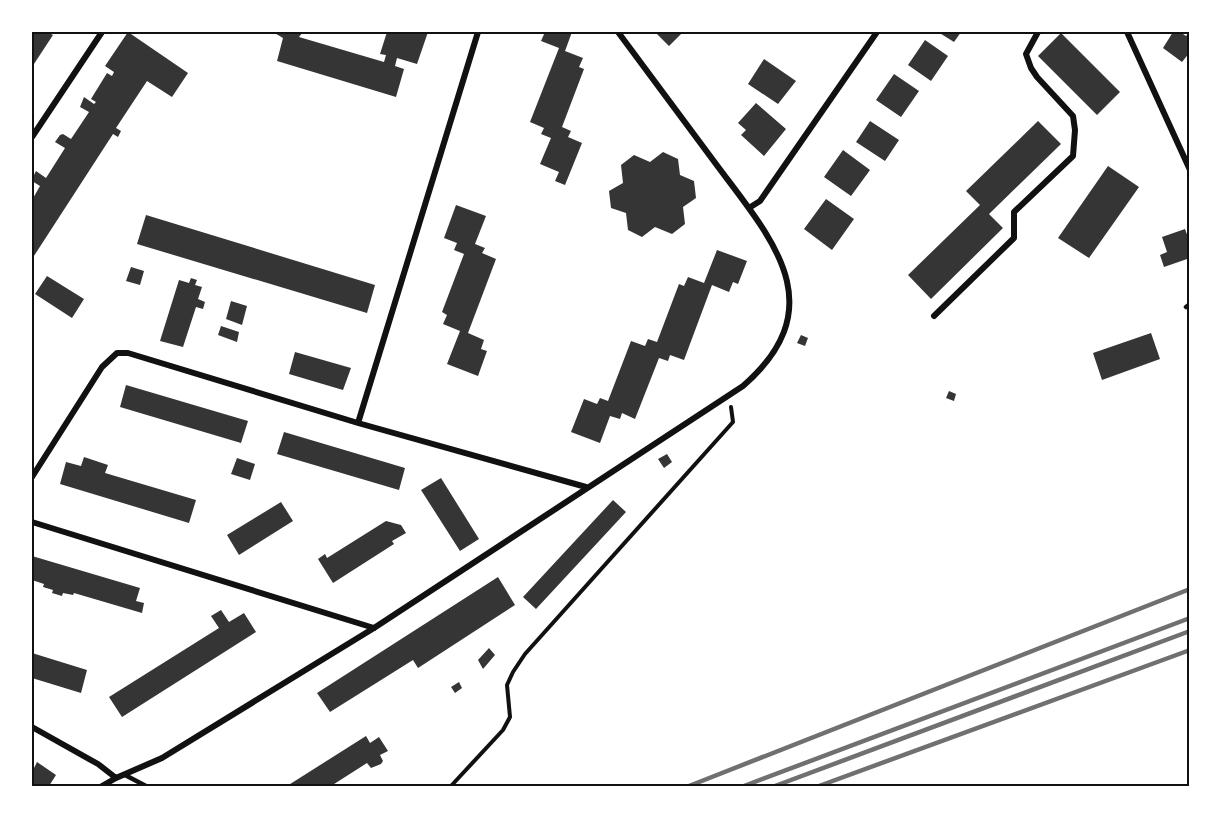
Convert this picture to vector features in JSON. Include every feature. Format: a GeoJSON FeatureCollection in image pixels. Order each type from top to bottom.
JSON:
{"type":"FeatureCollection","features":[{"type":"Feature","properties":{"kind":"street"},"geometry":{"type":"LineString","coordinates":[[32,137],[102,32]]}},
{"type":"Feature","properties":{"kind":"street"},"geometry":{"type":"LineString","coordinates":[[358,423],[478,32]]}},
{"type":"Feature","properties":{"kind":"street"},"geometry":{"type":"LineString","coordinates":[[102,786],[162,758],[374,628],[743,386],[771,359],[781,342],[789,303],[788,282],[781,258],[768,234],[618,32]]}},
{"type":"Feature","properties":{"kind":"street"},"geometry":{"type":"LineString","coordinates":[[749,208],[760,201],[877,32]]}},
{"type":"Feature","properties":{"kind":"street"},"geometry":{"type":"LineString","coordinates":[[934,316],[1014,238],[1014,212],[1073,156],[1076,130],[1073,116],[1037,77],[1026,54],[1038,32]]}},
{"type":"Feature","properties":{"kind":"street"},"geometry":{"type":"LineString","coordinates":[[1127,32],[1190,170]]}},
{"type":"Feature","properties":{"kind":"street"},"geometry":{"type":"LineString","coordinates":[[32,477],[102,367],[117,353],[128,353],[358,423],[586,487]]}},
{"type":"Feature","properties":{"kind":"street"},"geometry":{"type":"LineString","coordinates":[[32,522],[374,628]]}},
{"type":"Feature","properties":{"kind":"street"},"geometry":{"type":"LineString","coordinates":[[32,727],[91,760],[116,778]]}},
{"type":"Feature","properties":{"kind":"lane"},"geometry":{"type":"LineString","coordinates":[[125,775],[146,786]]}},
{"type":"Feature","properties":{"kind":"path"},"geometry":{"type":"LineString","coordinates":[[451,786],[503,730],[510,717],[507,685],[525,654],[733,422],[730,394]]}},
{"type":"Feature","properties":{"kind":"building"},"geometry":{"type":"Polygon","coordinates":[[[32,32],[47,32],[53,35],[32,67],[32,32]]]}},
{"type":"Feature","properties":{"kind":"building"},"geometry":{"type":"Polygon","coordinates":[[[128,32],[188,73],[172,97],[147,81],[116,128],[121,131],[118,137],[113,134],[32,259],[32,200],[40,186],[32,179],[36,171],[46,178],[65,148],[55,142],[63,134],[71,139],[89,112],[80,107],[84,97],[94,104],[96,102],[91,99],[107,73],[112,76],[114,72],[105,66],[128,32]]]}},
{"type":"Feature","properties":{"kind":"building"},"geometry":{"type":"Polygon","coordinates":[[[273,32],[303,32],[299,37],[384,62],[386,55],[380,54],[387,32],[428,32],[417,64],[397,58],[395,66],[404,69],[396,97],[277,61],[283,38],[273,32]]]}},
{"type":"Feature","properties":{"kind":"building"},"geometry":{"type":"Polygon","coordinates":[[[545,32],[572,32],[565,51],[583,58],[579,67],[584,69],[562,127],[571,131],[568,137],[582,143],[565,185],[555,181],[559,172],[540,164],[551,138],[541,134],[544,128],[530,122],[559,48],[541,41],[545,32]]]}},
{"type":"Feature","properties":{"kind":"building"},"geometry":{"type":"Polygon","coordinates":[[[655,32],[683,32],[669,46],[655,32]]]}},
{"type":"Feature","properties":{"kind":"building"},"geometry":{"type":"Polygon","coordinates":[[[938,32],[961,32],[954,42],[938,32]]]}},
{"type":"Feature","properties":{"kind":"building"},"geometry":{"type":"Polygon","coordinates":[[[1173,32],[1180,32],[1186,36],[1190,32],[1190,52],[1182,62],[1163,48],[1173,32]]]}},
{"type":"Feature","properties":{"kind":"building"},"geometry":{"type":"Polygon","coordinates":[[[1061,33],[1120,92],[1097,115],[1038,56],[1061,33]]]}},
{"type":"Feature","properties":{"kind":"building"},"geometry":{"type":"Polygon","coordinates":[[[925,40],[948,56],[931,81],[908,65],[925,40]]]}},
{"type":"Feature","properties":{"kind":"building"},"geometry":{"type":"Polygon","coordinates":[[[764,59],[796,81],[778,104],[748,84],[764,59]]]}},
{"type":"Feature","properties":{"kind":"building"},"geometry":{"type":"Polygon","coordinates":[[[894,74],[919,91],[901,117],[876,100],[894,74]]]}},
{"type":"Feature","properties":{"kind":"building"},"geometry":{"type":"Polygon","coordinates":[[[756,103],[786,129],[764,156],[741,135],[746,130],[738,123],[756,103]]]}},
{"type":"Feature","properties":{"kind":"building"},"geometry":{"type":"Polygon","coordinates":[[[870,121],[899,140],[885,161],[856,142],[870,121]]]}},
{"type":"Feature","properties":{"kind":"building"},"geometry":{"type":"Polygon","coordinates":[[[1038,121],[1061,144],[989,214],[1003,228],[931,299],[908,275],[980,205],[966,191],[1038,121]]]}},
{"type":"Feature","properties":{"kind":"building"},"geometry":{"type":"Polygon","coordinates":[[[843,150],[870,170],[851,196],[824,177],[843,150]]]}},
{"type":"Feature","properties":{"kind":"building"},"geometry":{"type":"Polygon","coordinates":[[[663,152],[678,159],[680,175],[694,181],[696,198],[683,207],[685,224],[672,234],[655,227],[642,237],[628,230],[626,213],[611,208],[609,191],[623,183],[621,165],[634,155],[650,162],[663,152]]]}},
{"type":"Feature","properties":{"kind":"building"},"geometry":{"type":"Polygon","coordinates":[[[1108,166],[1139,187],[1089,258],[1058,238],[1108,166]]]}},
{"type":"Feature","properties":{"kind":"building"},"geometry":{"type":"Polygon","coordinates":[[[826,199],[854,219],[832,250],[804,229],[826,199]]]}},
{"type":"Feature","properties":{"kind":"building"},"geometry":{"type":"Polygon","coordinates":[[[456,205],[486,216],[475,244],[485,248],[482,253],[496,259],[468,333],[484,340],[481,349],[487,351],[478,376],[447,364],[460,331],[443,324],[447,315],[442,312],[464,254],[454,250],[457,243],[444,238],[456,205]]]}},
{"type":"Feature","properties":{"kind":"building"},"geometry":{"type":"Polygon","coordinates":[[[146,215],[375,285],[367,313],[137,244],[146,215]]]}},
{"type":"Feature","properties":{"kind":"building"},"geometry":{"type":"Polygon","coordinates":[[[1185,229],[1190,243],[1190,258],[1164,267],[1160,255],[1167,252],[1162,237],[1185,229]]]}},
{"type":"Feature","properties":{"kind":"building"},"geometry":{"type":"Polygon","coordinates":[[[717,250],[747,261],[738,284],[733,282],[729,292],[712,285],[684,360],[670,355],[668,361],[659,358],[635,419],[622,413],[620,419],[610,416],[600,443],[571,432],[584,399],[597,404],[600,398],[608,401],[631,341],[645,346],[648,339],[657,342],[679,284],[684,286],[688,277],[704,283],[717,250]]]}},
{"type":"Feature","properties":{"kind":"building"},"geometry":{"type":"Polygon","coordinates":[[[131,267],[144,271],[140,285],[126,281],[131,267]]]}},
{"type":"Feature","properties":{"kind":"building"},"geometry":{"type":"Polygon","coordinates":[[[47,276],[84,299],[72,318],[35,294],[47,276]]]}},
{"type":"Feature","properties":{"kind":"building"},"geometry":{"type":"Polygon","coordinates":[[[191,278],[197,280],[195,285],[202,287],[198,299],[205,302],[203,309],[196,307],[183,347],[160,341],[179,280],[189,283],[191,278]]]}},
{"type":"Feature","properties":{"kind":"building"},"geometry":{"type":"Polygon","coordinates":[[[231,301],[247,306],[242,325],[226,319],[231,301]]]}},
{"type":"Feature","properties":{"kind":"building"},"geometry":{"type":"Polygon","coordinates":[[[221,326],[239,332],[237,342],[218,335],[221,326]]]}},
{"type":"Feature","properties":{"kind":"building"},"geometry":{"type":"Polygon","coordinates":[[[1151,333],[1160,359],[1102,380],[1093,353],[1151,333]]]}},
{"type":"Feature","properties":{"kind":"building"},"geometry":{"type":"Polygon","coordinates":[[[801,335],[808,338],[805,346],[797,343],[801,335]]]}},
{"type":"Feature","properties":{"kind":"building"},"geometry":{"type":"Polygon","coordinates":[[[295,352],[351,368],[343,390],[289,374],[295,352]]]}},
{"type":"Feature","properties":{"kind":"building"},"geometry":{"type":"Polygon","coordinates":[[[126,385],[248,421],[241,443],[120,407],[126,385]]]}},
{"type":"Feature","properties":{"kind":"building"},"geometry":{"type":"Polygon","coordinates":[[[949,391],[956,394],[954,401],[946,398],[949,391]]]}},
{"type":"Feature","properties":{"kind":"building"},"geometry":{"type":"Polygon","coordinates":[[[284,432],[405,468],[399,490],[277,454],[284,432]]]}},
{"type":"Feature","properties":{"kind":"building"},"geometry":{"type":"Polygon","coordinates":[[[667,454],[672,462],[664,468],[658,459],[667,454]]]}},
{"type":"Feature","properties":{"kind":"building"},"geometry":{"type":"Polygon","coordinates":[[[84,457],[108,465],[105,473],[196,500],[189,523],[60,484],[66,462],[81,466],[84,457]]]}},
{"type":"Feature","properties":{"kind":"building"},"geometry":{"type":"Polygon","coordinates":[[[237,458],[255,464],[250,480],[231,474],[237,458]]]}},
{"type":"Feature","properties":{"kind":"building"},"geometry":{"type":"Polygon","coordinates":[[[441,478],[479,539],[460,551],[421,490],[441,478]]]}},
{"type":"Feature","properties":{"kind":"building"},"geometry":{"type":"Polygon","coordinates":[[[613,500],[626,512],[536,609],[523,597],[613,500]]]}},
{"type":"Feature","properties":{"kind":"building"},"geometry":{"type":"Polygon","coordinates":[[[281,502],[293,521],[239,555],[227,535],[281,502]]]}},
{"type":"Feature","properties":{"kind":"building"},"geometry":{"type":"Polygon","coordinates":[[[386,521],[401,525],[406,533],[392,541],[394,544],[333,583],[318,559],[325,554],[327,558],[386,521]]]}},
{"type":"Feature","properties":{"kind":"building"},"geometry":{"type":"Polygon","coordinates":[[[32,556],[140,588],[136,601],[144,603],[142,613],[74,593],[73,595],[63,593],[62,596],[52,593],[53,590],[43,587],[44,584],[32,580],[32,556]]]}},
{"type":"Feature","properties":{"kind":"building"},"geometry":{"type":"Polygon","coordinates":[[[498,577],[515,605],[418,668],[413,660],[330,712],[317,693],[498,577]]]}},
{"type":"Feature","properties":{"kind":"building"},"geometry":{"type":"Polygon","coordinates":[[[221,610],[229,622],[244,613],[256,632],[122,717],[109,697],[219,628],[211,616],[221,610]]]}},
{"type":"Feature","properties":{"kind":"building"},"geometry":{"type":"Polygon","coordinates":[[[489,648],[495,655],[483,669],[478,660],[489,648]]]}},
{"type":"Feature","properties":{"kind":"building"},"geometry":{"type":"Polygon","coordinates":[[[32,653],[87,670],[81,693],[32,678],[32,653]]]}},
{"type":"Feature","properties":{"kind":"building"},"geometry":{"type":"Polygon","coordinates":[[[459,682],[462,688],[455,693],[451,687],[459,682]]]}},
{"type":"Feature","properties":{"kind":"building"},"geometry":{"type":"Polygon","coordinates":[[[366,736],[370,743],[379,737],[388,751],[380,755],[383,761],[381,764],[371,768],[367,763],[331,786],[287,786],[366,736]]]}},
{"type":"Feature","properties":{"kind":"building"},"geometry":{"type":"Polygon","coordinates":[[[37,762],[56,775],[49,786],[32,786],[32,772],[37,762]]]}},
{"type":"Feature","properties":{"kind":"railway"},"geometry":{"type":"LineString","coordinates":[[689,786],[1190,589]]}},
{"type":"Feature","properties":{"kind":"railway"},"geometry":{"type":"LineString","coordinates":[[744,786],[1190,618]]}},
{"type":"Feature","properties":{"kind":"railway"},"geometry":{"type":"LineString","coordinates":[[775,786],[1190,631]]}},
{"type":"Feature","properties":{"kind":"railway"},"geometry":{"type":"LineString","coordinates":[[819,786],[1190,650]]}}]}
